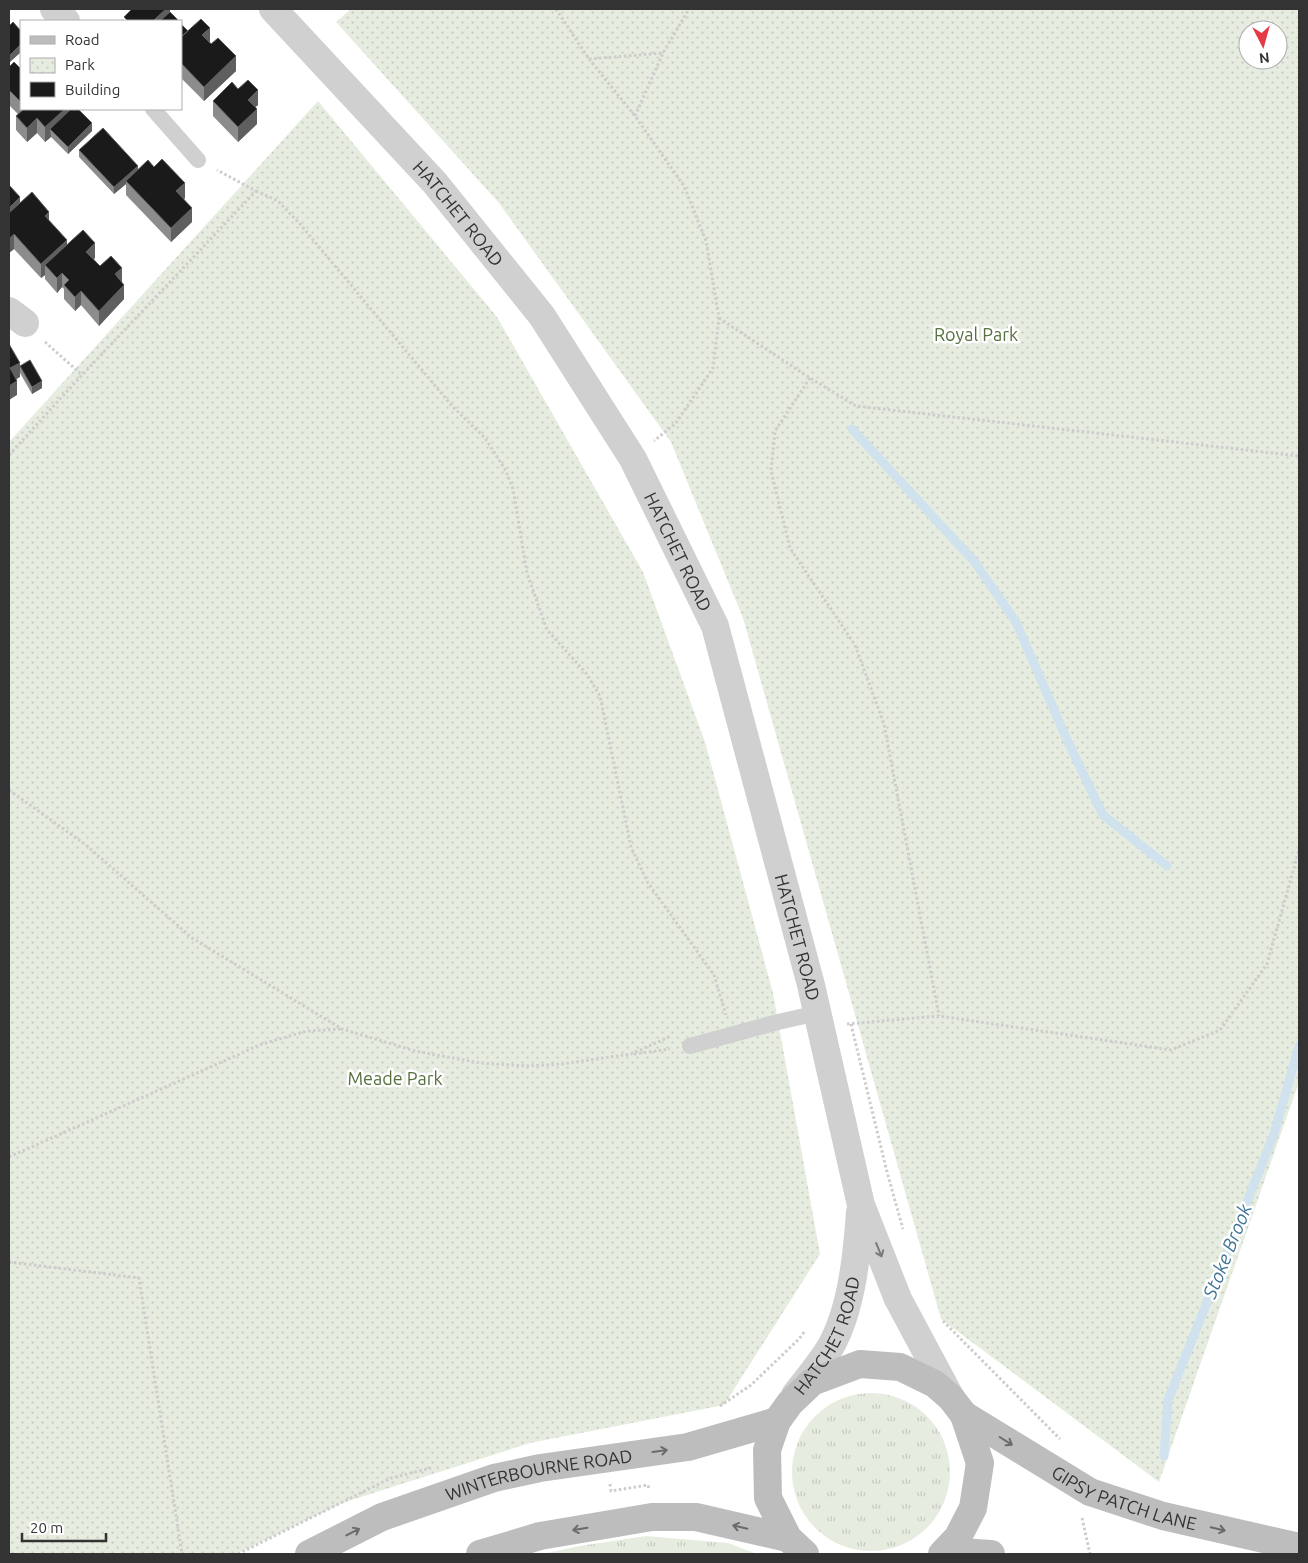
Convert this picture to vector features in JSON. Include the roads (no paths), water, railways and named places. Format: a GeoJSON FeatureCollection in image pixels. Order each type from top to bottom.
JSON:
{"type":"FeatureCollection","features":[{"type":"Feature","properties":{"kind":"main road","name":"GIPSY PATCH LANE"},"geometry":{"type":"LineString","coordinates":[[784,1412],[812,1382],[860,1364],[900,1367],[935,1384],[957,1406],[1090,1492],[1163,1516],[1299,1547]]}},
{"type":"Feature","properties":{"kind":"main road"},"geometry":{"type":"LineString","coordinates":[[944,1553],[958,1536],[973,1508],[980,1463],[957,1406]]}},
{"type":"Feature","properties":{"kind":"main road"},"geometry":{"type":"LineString","coordinates":[[784,1412],[767,1450],[768,1498],[799,1549]]}},
{"type":"Feature","properties":{"kind":"main road","name":"WINTERBOURNE ROAD"},"geometry":{"type":"LineString","coordinates":[[309,1554],[382,1517],[494,1478],[540,1468],[688,1447],[784,1412]]}},
{"type":"Feature","properties":{"kind":"main road"},"geometry":{"type":"LineString","coordinates":[[480,1554],[540,1536],[652,1517],[696,1517],[799,1549]]}},
{"type":"Feature","properties":{"kind":"main road"},"geometry":{"type":"LineString","coordinates":[[944,1553],[992,1554]]}},
{"type":"Feature","properties":{"kind":"street"},"geometry":{"type":"LineString","coordinates":[[54,9],[65,20]]}},
{"type":"Feature","properties":{"kind":"street","name":"HATCHET ROAD"},"geometry":{"type":"LineString","coordinates":[[273,9],[435,183],[542,316],[633,459],[715,626],[818,1013],[860,1205],[898,1298],[957,1406]]}},
{"type":"Feature","properties":{"kind":"street","name":"HATCHET ROAD"},"geometry":{"type":"LineString","coordinates":[[784,1412],[831,1345],[848,1305],[858,1241],[860,1205]]}},
{"type":"Feature","properties":{"kind":"lane"},"geometry":{"type":"LineString","coordinates":[[154,110],[198,160]]}},
{"type":"Feature","properties":{"kind":"lane"},"geometry":{"type":"LineString","coordinates":[[690,1046],[818,1013]]}},
{"type":"Feature","properties":{"kind":"waterway"},"geometry":{"type":"LineString","coordinates":[[852,429],[974,561],[1016,622],[1067,740],[1103,815],[1167,866]]}},
{"type":"Feature","properties":{"kind":"waterway","name":"Stoke Brook"},"geometry":{"type":"LineString","coordinates":[[1164,1456],[1168,1400],[1274,1134],[1299,1046]]}},
{"type":"Feature","properties":{"kind":"park label","name":"Royal Park"},"geometry":{"type":"Point","coordinates":[976,334]}},
{"type":"Feature","properties":{"kind":"park label","name":"Meade Park"},"geometry":{"type":"Point","coordinates":[395,1078]}}]}
